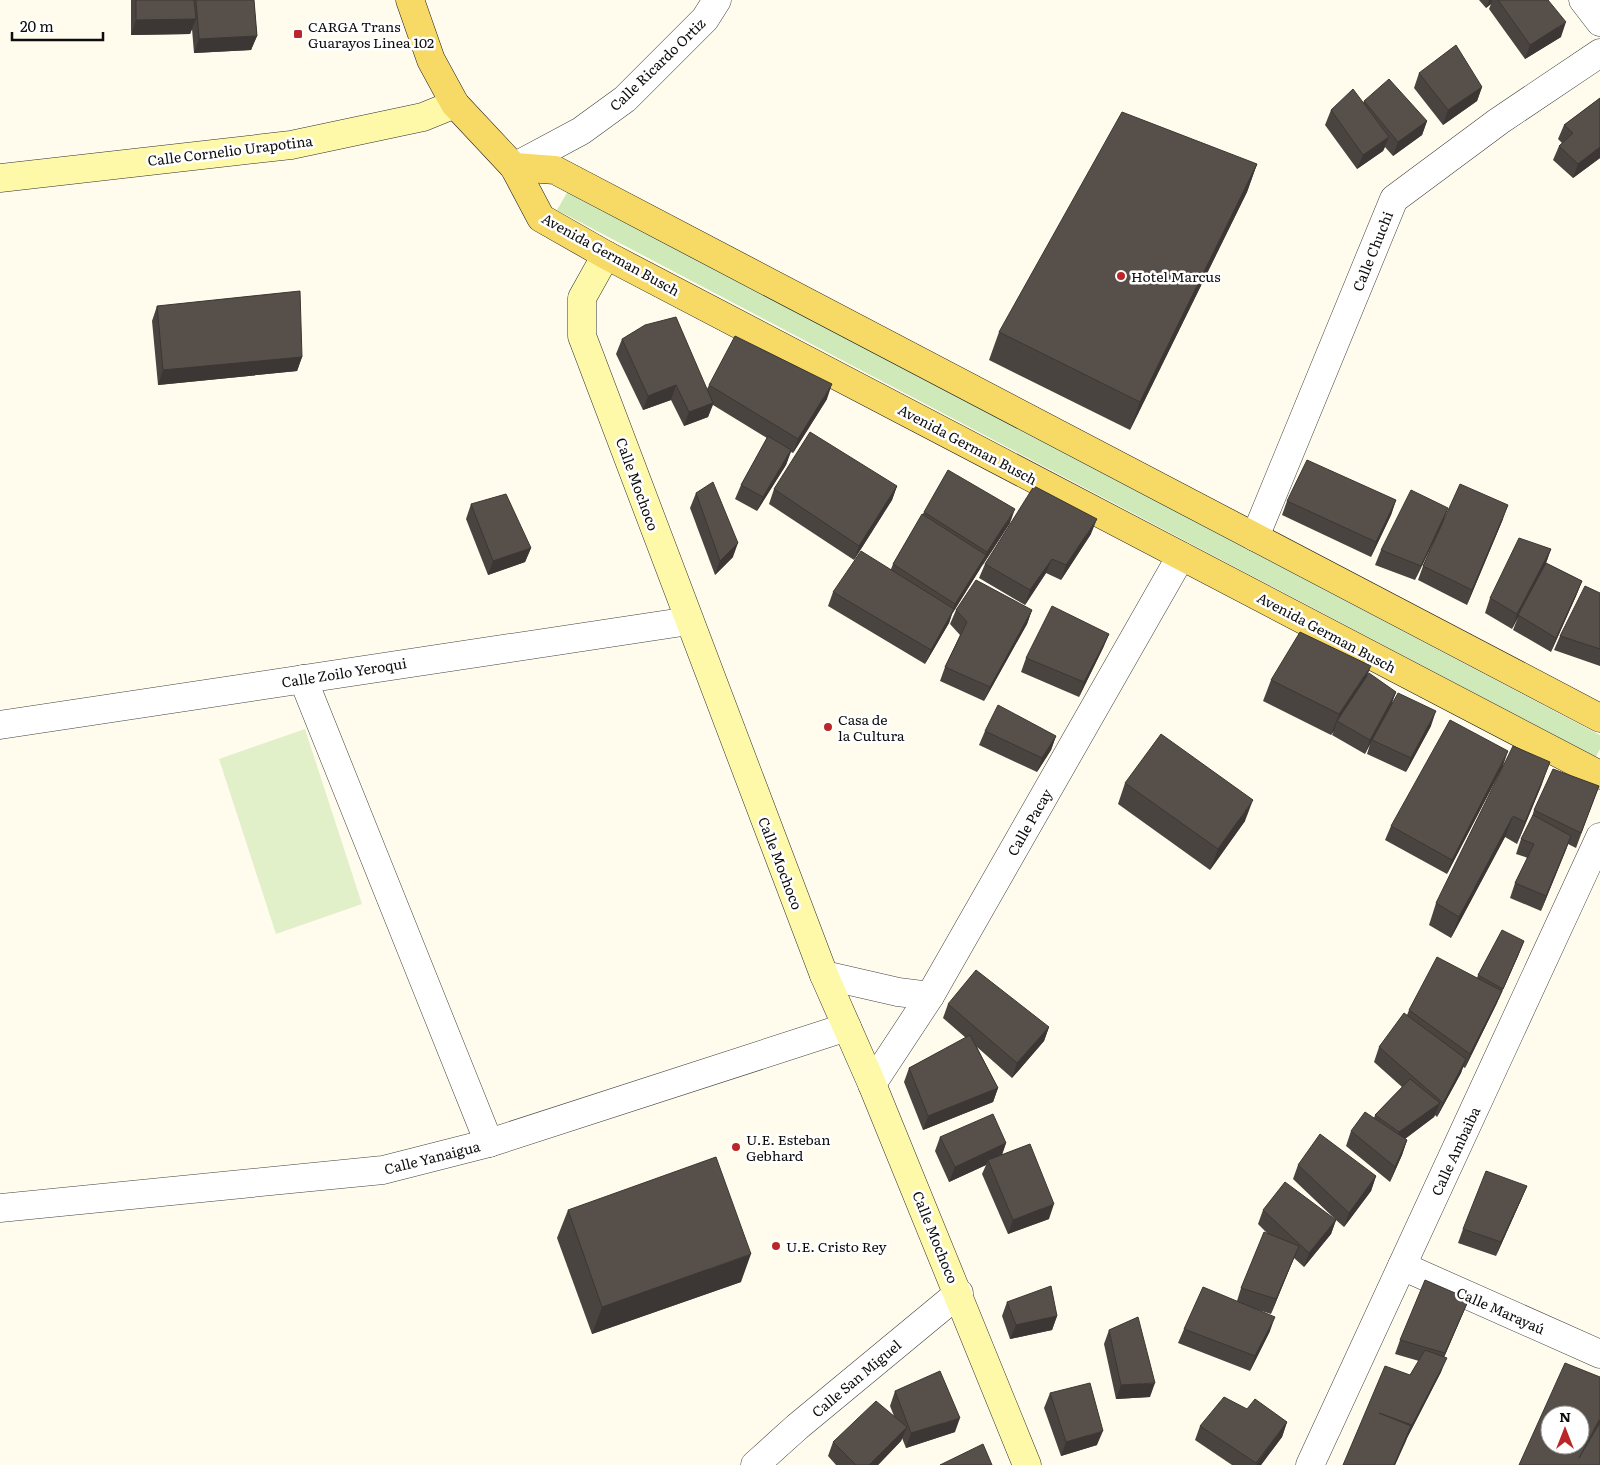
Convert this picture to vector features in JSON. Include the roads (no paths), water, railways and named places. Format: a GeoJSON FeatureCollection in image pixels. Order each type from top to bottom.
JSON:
{"type":"FeatureCollection","features":[{"type":"Feature","properties":{"kind":"main road","name":"Avenida German Busch"},"geometry":{"type":"LineString","coordinates":[[410,0],[431,60],[455,104],[514,167],[541,218],[606,255],[1600,775]]}},
{"type":"Feature","properties":{"kind":"main road"},"geometry":{"type":"LineString","coordinates":[[514,167],[555,170],[1600,718]]}},
{"type":"Feature","properties":{"kind":"street","name":"Calle Ricardo Ortiz"},"geometry":{"type":"LineString","coordinates":[[514,167],[582,131],[625,99],[705,20],[717,0]]}},
{"type":"Feature","properties":{"kind":"street"},"geometry":{"type":"LineString","coordinates":[[1583,0],[1600,22]]}},
{"type":"Feature","properties":{"kind":"street","name":"Calle Chuchi"},"geometry":{"type":"LineString","coordinates":[[1255,537],[1394,199],[1499,120],[1600,53]]}},
{"type":"Feature","properties":{"kind":"street","name":"Calle Cornelio Urapotina"},"geometry":{"type":"LineString","coordinates":[[0,178],[291,145],[423,117],[455,104]]}},
{"type":"Feature","properties":{"kind":"street","name":"Calle Mochoco"},"geometry":{"type":"LineString","coordinates":[[606,255],[582,298],[582,336],[824,974],[959,1293],[1028,1465]]}},
{"type":"Feature","properties":{"kind":"street","name":"Calle Pacay"},"geometry":{"type":"LineString","coordinates":[[872,1084],[930,996],[1181,556]]}},
{"type":"Feature","properties":{"kind":"street","name":"Calle Zoilo Yeroqui"},"geometry":{"type":"LineString","coordinates":[[0,725],[689,621]]}},
{"type":"Feature","properties":{"kind":"street"},"geometry":{"type":"LineString","coordinates":[[303,678],[489,1143]]}},
{"type":"Feature","properties":{"kind":"street","name":"Calle Ambaiba"},"geometry":{"type":"LineString","coordinates":[[1310,1465],[1600,837]]}},
{"type":"Feature","properties":{"kind":"street"},"geometry":{"type":"LineString","coordinates":[[824,974],[898,992],[930,996]]}},
{"type":"Feature","properties":{"kind":"street","name":"Calle Yanaigua"},"geometry":{"type":"LineString","coordinates":[[0,1208],[383,1170],[489,1143],[847,1027]]}},
{"type":"Feature","properties":{"kind":"street","name":"Calle Marayaú"},"geometry":{"type":"LineString","coordinates":[[1402,1266],[1600,1354]]}},
{"type":"Feature","properties":{"kind":"street","name":"Calle San Miguel"},"geometry":{"type":"LineString","coordinates":[[755,1465],[797,1427],[959,1293]]}},
{"type":"Feature","properties":{"kind":"place","name":"CARGA Trans Guarayos Linea 102"},"geometry":{"type":"Point","coordinates":[298,34]}},
{"type":"Feature","properties":{"kind":"place","name":"Hotel Marcus"},"geometry":{"type":"Point","coordinates":[1121,276]}},
{"type":"Feature","properties":{"kind":"place","name":"Casa de la Cultura"},"geometry":{"type":"Point","coordinates":[828,727]}},
{"type":"Feature","properties":{"kind":"place","name":"U.E. Esteban Gebhard"},"geometry":{"type":"Point","coordinates":[736,1147]}},
{"type":"Feature","properties":{"kind":"place","name":"U.E. Cristo Rey"},"geometry":{"type":"Point","coordinates":[776,1246]}}]}
